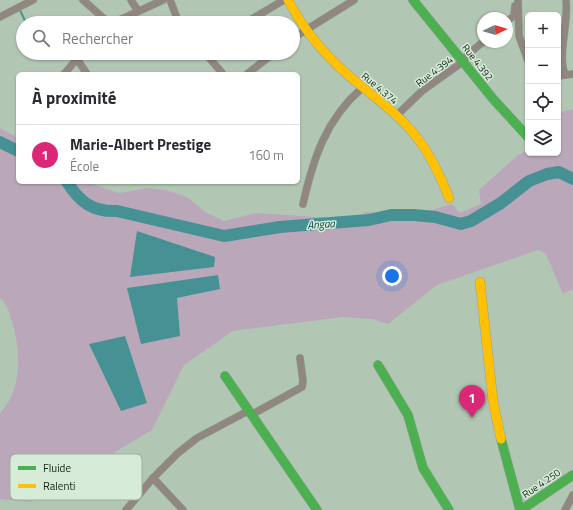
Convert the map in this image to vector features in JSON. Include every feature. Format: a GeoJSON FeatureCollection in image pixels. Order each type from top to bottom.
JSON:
{"type":"FeatureCollection","features":[{"type":"Feature","properties":{"kind":"street"},"geometry":{"type":"LineString","coordinates":[[0,18],[33,0]]}},
{"type":"Feature","properties":{"kind":"street"},"geometry":{"type":"LineString","coordinates":[[84,0],[101,16]]}},
{"type":"Feature","properties":{"kind":"street"},"geometry":{"type":"LineString","coordinates":[[131,0],[138,11]]}},
{"type":"Feature","properties":{"kind":"street"},"geometry":{"type":"LineString","coordinates":[[128,16],[163,0]]}},
{"type":"Feature","properties":{"kind":"street"},"geometry":{"type":"LineString","coordinates":[[170,0],[176,16]]}},
{"type":"Feature","properties":{"kind":"street"},"geometry":{"type":"LineString","coordinates":[[257,16],[284,0]]}},
{"type":"Feature","properties":{"kind":"street","name":"Rue 4.374"},"geometry":{"type":"LineString","coordinates":[[288,0],[297,16]]}},
{"type":"Feature","properties":{"kind":"street"},"geometry":{"type":"LineString","coordinates":[[300,33],[354,0]]}},
{"type":"Feature","properties":{"kind":"street","name":"Rue 4.392"},"geometry":{"type":"LineString","coordinates":[[412,0],[464,61],[494,100],[525,134]]}},
{"type":"Feature","properties":{"kind":"street"},"geometry":{"type":"LineString","coordinates":[[513,17],[517,0]]}},
{"type":"Feature","properties":{"kind":"street"},"geometry":{"type":"LineString","coordinates":[[517,0],[519,36],[525,52]]}},
{"type":"Feature","properties":{"kind":"street"},"geometry":{"type":"LineString","coordinates":[[573,1],[565,0],[567,17],[562,75],[573,74]]}},
{"type":"Feature","properties":{"kind":"street","name":"Rue 4.374"},"geometry":{"type":"LineString","coordinates":[[300,22],[317,46],[412,132],[434,161],[449,198]]}},
{"type":"Feature","properties":{"kind":"street","name":"Rue 4.394"},"geometry":{"type":"LineString","coordinates":[[396,116],[422,91],[464,61],[467,55],[477,47]]}},
{"type":"Feature","properties":{"kind":"street"},"geometry":{"type":"LineString","coordinates":[[66,72],[76,60]]}},
{"type":"Feature","properties":{"kind":"street"},"geometry":{"type":"LineString","coordinates":[[81,60],[86,72]]}},
{"type":"Feature","properties":{"kind":"street"},"geometry":{"type":"LineString","coordinates":[[211,60],[221,72]]}},
{"type":"Feature","properties":{"kind":"street"},"geometry":{"type":"LineString","coordinates":[[250,72],[265,60]]}},
{"type":"Feature","properties":{"kind":"street"},"geometry":{"type":"LineString","coordinates":[[303,204],[310,169],[322,140],[344,105],[362,88]]}},
{"type":"Feature","properties":{"kind":"street"},"geometry":{"type":"LineString","coordinates":[[480,282],[493,401],[508,470],[521,510]]}},
{"type":"Feature","properties":{"kind":"street"},"geometry":{"type":"LineString","coordinates":[[142,491],[178,453],[197,438],[302,387],[303,381],[300,358]]}},
{"type":"Feature","properties":{"kind":"street"},"geometry":{"type":"LineString","coordinates":[[378,365],[408,415],[423,468],[448,510]]}},
{"type":"Feature","properties":{"kind":"street"},"geometry":{"type":"LineString","coordinates":[[225,376],[317,510]]}},
{"type":"Feature","properties":{"kind":"street","name":"Rue 4.250"},"geometry":{"type":"LineString","coordinates":[[521,510],[573,475]]}},
{"type":"Feature","properties":{"kind":"street"},"geometry":{"type":"LineString","coordinates":[[153,478],[183,510]]}},
{"type":"Feature","properties":{"kind":"street"},"geometry":{"type":"LineString","coordinates":[[565,510],[573,495]]}},
{"type":"Feature","properties":{"kind":"street"},"geometry":{"type":"LineString","coordinates":[[126,510],[134,500]]}},
{"type":"Feature","properties":{"kind":"shaded area"},"geometry":{"type":"Polygon","coordinates":[[[573,109],[573,289],[563,294],[546,254],[538,250],[437,285],[388,324],[372,319],[343,317],[233,331],[184,365],[152,430],[112,454],[10,454],[10,500],[0,499],[0,413],[13,393],[18,368],[18,355],[17,343],[9,313],[6,305],[0,298],[0,128],[16,137],[16,184],[92,184],[119,193],[147,188],[166,190],[187,197],[205,212],[224,221],[256,213],[362,220],[364,212],[418,214],[452,204],[460,213],[481,204],[479,190],[518,155],[525,152],[525,156],[561,156],[561,112],[573,109]],[[217,275],[127,288],[177,298],[219,289],[217,275]]]}},
{"type":"Feature","properties":{"kind":"shaded area"},"geometry":{"type":"Polygon","coordinates":[[[10,500],[34,500],[31,502],[10,500]]]}},
{"type":"Feature","properties":{"kind":"water"},"geometry":{"type":"Polygon","coordinates":[[[137,231],[215,257],[214,267],[130,277],[137,231]]]}},
{"type":"Feature","properties":{"kind":"water"},"geometry":{"type":"Polygon","coordinates":[[[218,275],[220,289],[177,298],[180,336],[141,344],[127,288],[218,275]]]}},
{"type":"Feature","properties":{"kind":"water"},"geometry":{"type":"Polygon","coordinates":[[[125,336],[147,403],[121,411],[89,344],[125,336]]]}},
{"type":"Feature","properties":{"kind":"waterway"},"geometry":{"type":"LineString","coordinates":[[20,10],[23,16]]}},
{"type":"Feature","properties":{"kind":"waterway","name":"Angaa"},"geometry":{"type":"LineString","coordinates":[[0,142],[16,150]]}},
{"type":"Feature","properties":{"kind":"waterway","name":"Angaa"},"geometry":{"type":"LineString","coordinates":[[68,184],[82,200],[94,208],[100,210],[117,211],[224,236],[280,227],[369,220],[391,215],[435,217],[461,224],[471,221],[501,203],[529,181],[547,174],[559,172],[573,179]]}},
{"type":"Feature","properties":{"kind":"traffic: fast"},"geometry":{"type":"LineString","coordinates":[[413,0],[494,100],[525,134]]}},
{"type":"Feature","properties":{"kind":"traffic: fast"},"geometry":{"type":"LineString","coordinates":[[378,365],[408,415],[423,468],[449,510]]}},
{"type":"Feature","properties":{"kind":"traffic: fast"},"geometry":{"type":"LineString","coordinates":[[225,376],[317,510]]}},
{"type":"Feature","properties":{"kind":"traffic: fast"},"geometry":{"type":"LineString","coordinates":[[501,439],[520,510]]}},
{"type":"Feature","properties":{"kind":"traffic: fast"},"geometry":{"type":"LineString","coordinates":[[521,510],[573,475]]}},
{"type":"Feature","properties":{"kind":"traffic: slow"},"geometry":{"type":"LineString","coordinates":[[288,0],[297,16]]}},
{"type":"Feature","properties":{"kind":"traffic: slow"},"geometry":{"type":"LineString","coordinates":[[300,20],[316,43],[330,58],[400,119],[415,135],[432,160],[449,198]]}},
{"type":"Feature","properties":{"kind":"traffic: slow"},"geometry":{"type":"LineString","coordinates":[[480,282],[493,401],[501,439]]}},
{"type":"Feature","properties":{"kind":"place","name":"Marie-Albert Prestige"},"geometry":{"type":"Point","coordinates":[472,418]}}]}
